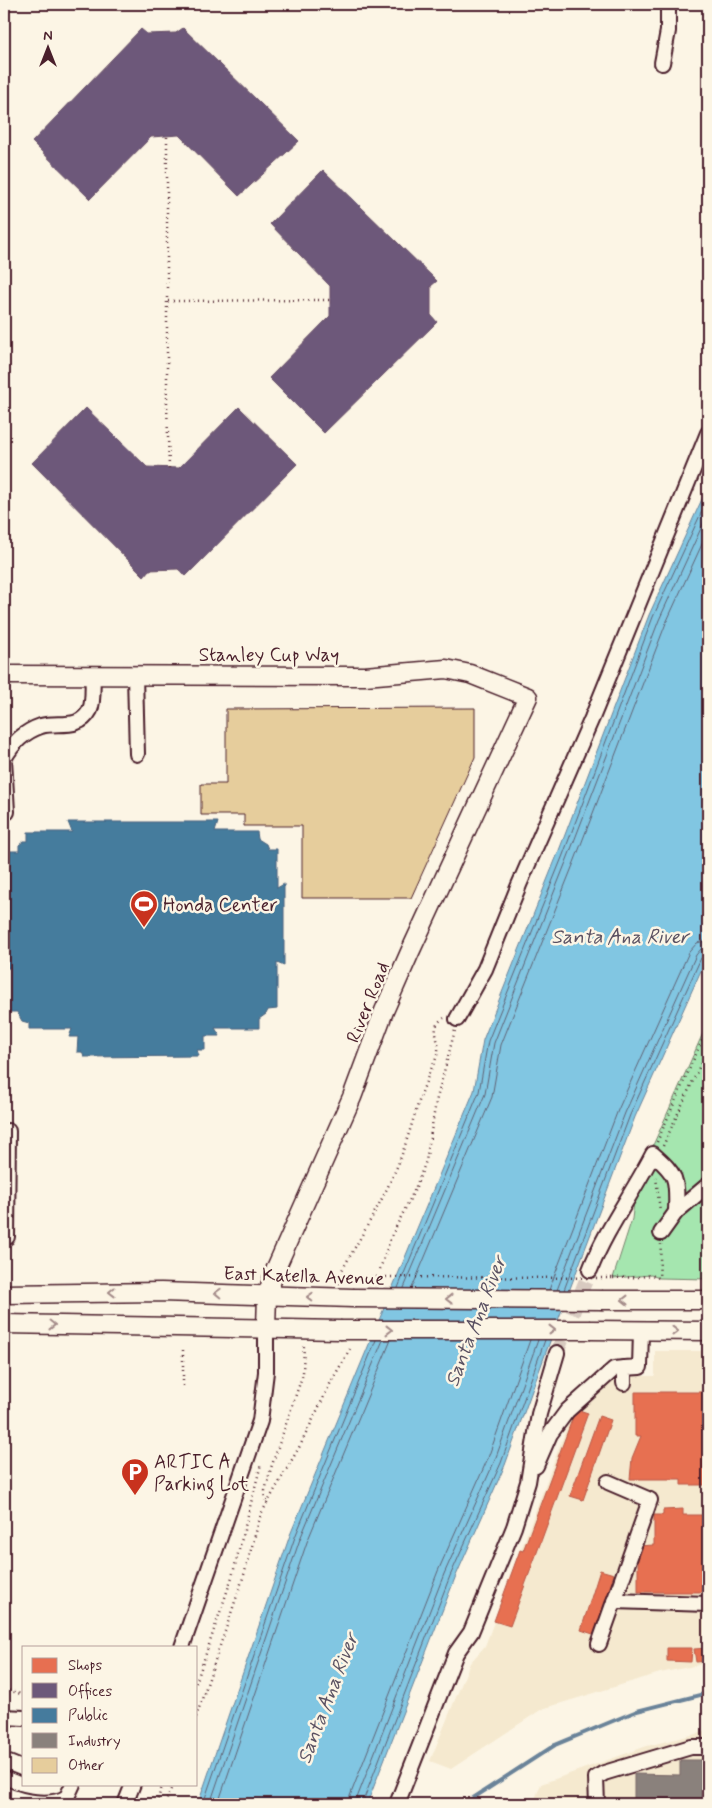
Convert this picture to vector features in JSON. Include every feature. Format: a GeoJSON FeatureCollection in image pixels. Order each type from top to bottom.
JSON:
{"type":"FeatureCollection","features":[{"type":"Feature","properties":{"kind":"main road","name":"Stanley Cup Way"},"geometry":{"type":"LineString","coordinates":[[4,675],[365,676],[446,669],[470,674],[528,697]]}},
{"type":"Feature","properties":{"kind":"main road","name":"River Road"},"geometry":{"type":"LineString","coordinates":[[266,1328],[267,1295],[276,1268],[352,1097],[384,1011],[410,952],[528,697]]}},
{"type":"Feature","properties":{"kind":"main road","name":"East Katella Avenue"},"geometry":{"type":"LineString","coordinates":[[4,1294],[161,1292],[352,1298],[708,1300]]}},
{"type":"Feature","properties":{"kind":"main road"},"geometry":{"type":"LineString","coordinates":[[4,1324],[340,1330],[708,1331]]}},
{"type":"Feature","properties":{"kind":"street"},"geometry":{"type":"LineString","coordinates":[[662,63],[668,31],[668,4]]}},
{"type":"Feature","properties":{"kind":"street"},"geometry":{"type":"LineString","coordinates":[[457,1019],[486,969],[518,885],[592,718],[708,433]]}},
{"type":"Feature","properties":{"kind":"street"},"geometry":{"type":"LineString","coordinates":[[7,812],[4,759],[12,744],[24,734],[41,726],[74,724],[84,718],[91,708],[93,675]]}},
{"type":"Feature","properties":{"kind":"street"},"geometry":{"type":"LineString","coordinates":[[135,675],[137,754]]}},
{"type":"Feature","properties":{"kind":"street"},"geometry":{"type":"LineString","coordinates":[[7,1236],[8,1131]]}},
{"type":"Feature","properties":{"kind":"street"},"geometry":{"type":"LineString","coordinates":[[590,1270],[598,1251],[653,1154],[669,1168],[677,1184],[676,1212]]}},
{"type":"Feature","properties":{"kind":"street"},"geometry":{"type":"LineString","coordinates":[[661,1233],[676,1212],[708,1185]]}},
{"type":"Feature","properties":{"kind":"street"},"geometry":{"type":"LineString","coordinates":[[182,1646],[260,1421],[266,1372],[266,1328]]}},
{"type":"Feature","properties":{"kind":"street"},"geometry":{"type":"LineString","coordinates":[[397,1804],[456,1653],[471,1632],[514,1527],[528,1482],[550,1434],[567,1411],[614,1369],[640,1367],[641,1331]]}},
{"type":"Feature","properties":{"kind":"street"},"geometry":{"type":"LineString","coordinates":[[528,1482],[538,1414],[557,1353]]}},
{"type":"Feature","properties":{"kind":"street"},"geometry":{"type":"LineString","coordinates":[[624,1368],[624,1384]]}},
{"type":"Feature","properties":{"kind":"street"},"geometry":{"type":"LineString","coordinates":[[599,1644],[650,1500],[608,1482]]}},
{"type":"Feature","properties":{"kind":"street"},"geometry":{"type":"LineString","coordinates":[[614,1601],[708,1604]]}},
{"type":"Feature","properties":{"kind":"street"},"geometry":{"type":"LineString","coordinates":[[4,1717],[22,1718]]}},
{"type":"Feature","properties":{"kind":"street"},"geometry":{"type":"LineString","coordinates":[[596,1804],[596,1778],[604,1773],[691,1748],[708,1747]]}},
{"type":"Feature","properties":{"kind":"street"},"geometry":{"type":"LineString","coordinates":[[4,1761],[22,1768]]}},
{"type":"Feature","properties":{"kind":"street"},"geometry":{"type":"LineString","coordinates":[[4,1794],[21,1800],[58,1801],[67,1797],[73,1786]]}},
{"type":"Feature","properties":{"kind":"street"},"geometry":{"type":"LineString","coordinates":[[125,1804],[132,1786]]}},
{"type":"Feature","properties":{"kind":"path"},"geometry":{"type":"LineString","coordinates":[[167,137],[167,405],[169,468]]}},
{"type":"Feature","properties":{"kind":"path"},"geometry":{"type":"LineString","coordinates":[[168,301],[330,300]]}},
{"type":"Feature","properties":{"kind":"path"},"geometry":{"type":"LineString","coordinates":[[380,1269],[391,1237],[415,1189],[426,1161],[436,1102],[458,1024],[457,1019],[450,1017],[442,1018],[434,1030],[438,1046],[437,1056],[417,1102],[397,1167],[379,1205],[341,1272],[340,1278],[614,1278],[652,1275],[659,1278],[661,1233],[653,1154],[708,1027]]}},
{"type":"Feature","properties":{"kind":"path"},"geometry":{"type":"LineString","coordinates":[[653,1154],[660,1152],[708,1048]]}},
{"type":"Feature","properties":{"kind":"path"},"geometry":{"type":"LineString","coordinates":[[266,1502],[265,1492],[271,1468],[303,1374],[304,1329]]}},
{"type":"Feature","properties":{"kind":"path"},"geometry":{"type":"LineString","coordinates":[[198,1711],[244,1575],[253,1536],[266,1502],[301,1444],[331,1382],[350,1349]]}},
{"type":"Feature","properties":{"kind":"path"},"geometry":{"type":"LineString","coordinates":[[183,1350],[183,1387]]}},
{"type":"Feature","properties":{"kind":"path"},"geometry":{"type":"LineString","coordinates":[[198,1678],[232,1576],[261,1464]]}},
{"type":"Feature","properties":{"kind":"path"},"geometry":{"type":"LineString","coordinates":[[4,1689],[22,1694]]}},
{"type":"Feature","properties":{"kind":"path"},"geometry":{"type":"LineString","coordinates":[[156,1804],[162,1786]]}},
{"type":"Feature","properties":{"kind":"path"},"geometry":{"type":"LineString","coordinates":[[165,1804],[172,1786]]}},
{"type":"Feature","properties":{"kind":"shaded area"},"geometry":{"type":"Polygon","coordinates":[[[655,1351],[708,1351],[708,1663],[660,1673],[542,1709],[451,1769],[430,1761],[470,1663],[485,1646],[573,1410],[615,1376],[655,1376],[655,1351]]]}},
{"type":"Feature","properties":{"kind":"shaded area"},"geometry":{"type":"Polygon","coordinates":[[[708,1731],[708,1804],[533,1804],[541,1784],[647,1746],[708,1731]]]}},
{"type":"Feature","properties":{"kind":"green space"},"geometry":{"type":"Polygon","coordinates":[[[708,1022],[708,1279],[659,1278],[651,1275],[613,1278],[632,1219],[637,1176],[650,1152],[708,1022]]]}},
{"type":"Feature","properties":{"kind":"water","name":"Santa Ana River"},"geometry":{"type":"Polygon","coordinates":[[[708,486],[708,955],[635,1117],[505,1465],[455,1578],[367,1804],[198,1804],[290,1535],[474,1091],[483,1040],[558,853],[649,615],[708,486]]]}},
{"type":"Feature","properties":{"kind":"building: Shops"},"geometry":{"type":"Polygon","coordinates":[[[635,1392],[708,1392],[708,1485],[681,1485],[681,1479],[630,1479],[632,1458],[641,1436],[635,1436],[635,1392]]]}},
{"type":"Feature","properties":{"kind":"building: Shops"},"geometry":{"type":"Polygon","coordinates":[[[576,1409],[588,1413],[510,1626],[494,1621],[520,1550],[523,1551],[576,1409]]]}},
{"type":"Feature","properties":{"kind":"building: Shops"},"geometry":{"type":"Polygon","coordinates":[[[599,1416],[611,1420],[583,1500],[570,1496],[599,1416]]]}},
{"type":"Feature","properties":{"kind":"building: Shops"},"geometry":{"type":"Polygon","coordinates":[[[683,1509],[683,1515],[708,1515],[708,1592],[638,1592],[638,1546],[654,1545],[654,1515],[663,1515],[663,1510],[683,1509]]]}},
{"type":"Feature","properties":{"kind":"building: Shops"},"geometry":{"type":"Polygon","coordinates":[[[600,1570],[614,1574],[596,1635],[581,1630],[600,1570]]]}},
{"type":"Feature","properties":{"kind":"building: Shops"},"geometry":{"type":"Polygon","coordinates":[[[667,1648],[692,1648],[691,1662],[667,1661],[667,1648]]]}},
{"type":"Feature","properties":{"kind":"building: Shops"},"geometry":{"type":"Polygon","coordinates":[[[708,1648],[708,1661],[696,1662],[694,1649],[708,1648]]]}},
{"type":"Feature","properties":{"kind":"building: Offices"},"geometry":{"type":"Polygon","coordinates":[[[183,28],[299,141],[239,196],[179,135],[151,137],[90,199],[32,142],[141,29],[147,34],[176,33],[183,28]]]}},
{"type":"Feature","properties":{"kind":"building: Offices"},"geometry":{"type":"Polygon","coordinates":[[[323,170],[437,281],[431,286],[431,315],[437,322],[324,433],[269,378],[330,316],[330,286],[270,224],[323,170]]]}},
{"type":"Feature","properties":{"kind":"building: Offices"},"geometry":{"type":"Polygon","coordinates":[[[239,407],[297,464],[186,576],[178,569],[149,570],[144,576],[32,463],[86,408],[147,467],[179,468],[239,407]]]}},
{"type":"Feature","properties":{"kind":"building: Public","name":"Honda Center"},"geometry":{"type":"Polygon","coordinates":[[[68,822],[218,822],[215,832],[257,832],[258,839],[266,844],[268,849],[277,849],[277,888],[284,884],[284,966],[277,963],[277,1009],[268,1010],[259,1019],[259,1028],[215,1028],[220,1036],[205,1036],[205,1050],[197,1050],[199,1056],[84,1057],[82,1052],[77,1052],[78,1037],[69,1037],[72,1029],[29,1029],[29,1023],[22,1021],[17,1012],[10,1012],[10,967],[4,971],[4,891],[9,893],[9,851],[19,851],[19,845],[24,841],[28,841],[28,832],[72,832],[68,822]]]}},
{"type":"Feature","properties":{"kind":"building: Industry"},"geometry":{"type":"Polygon","coordinates":[[[680,1760],[708,1760],[708,1804],[632,1804],[634,1803],[634,1774],[680,1775],[680,1760]]]}},
{"type":"Feature","properties":{"kind":"building: Other"},"geometry":{"type":"Polygon","coordinates":[[[475,708],[475,757],[411,898],[302,898],[302,826],[244,826],[244,815],[201,815],[201,784],[226,784],[226,709],[475,708]]]}},
{"type":"Feature","properties":{"kind":"waterway"},"geometry":{"type":"LineString","coordinates":[[464,1804],[555,1745],[637,1711],[708,1693]]}},
{"type":"Feature","properties":{"kind":"tunnel"},"geometry":{"type":"LineString","coordinates":[[557,1353],[590,1270]]}},
{"type":"Feature","properties":{"kind":"place","name":"Honda Center"},"geometry":{"type":"Point","coordinates":[144,928]}},
{"type":"Feature","properties":{"kind":"place","name":"ARTIC A Parking Lot"},"geometry":{"type":"Point","coordinates":[135,1496]}}]}
